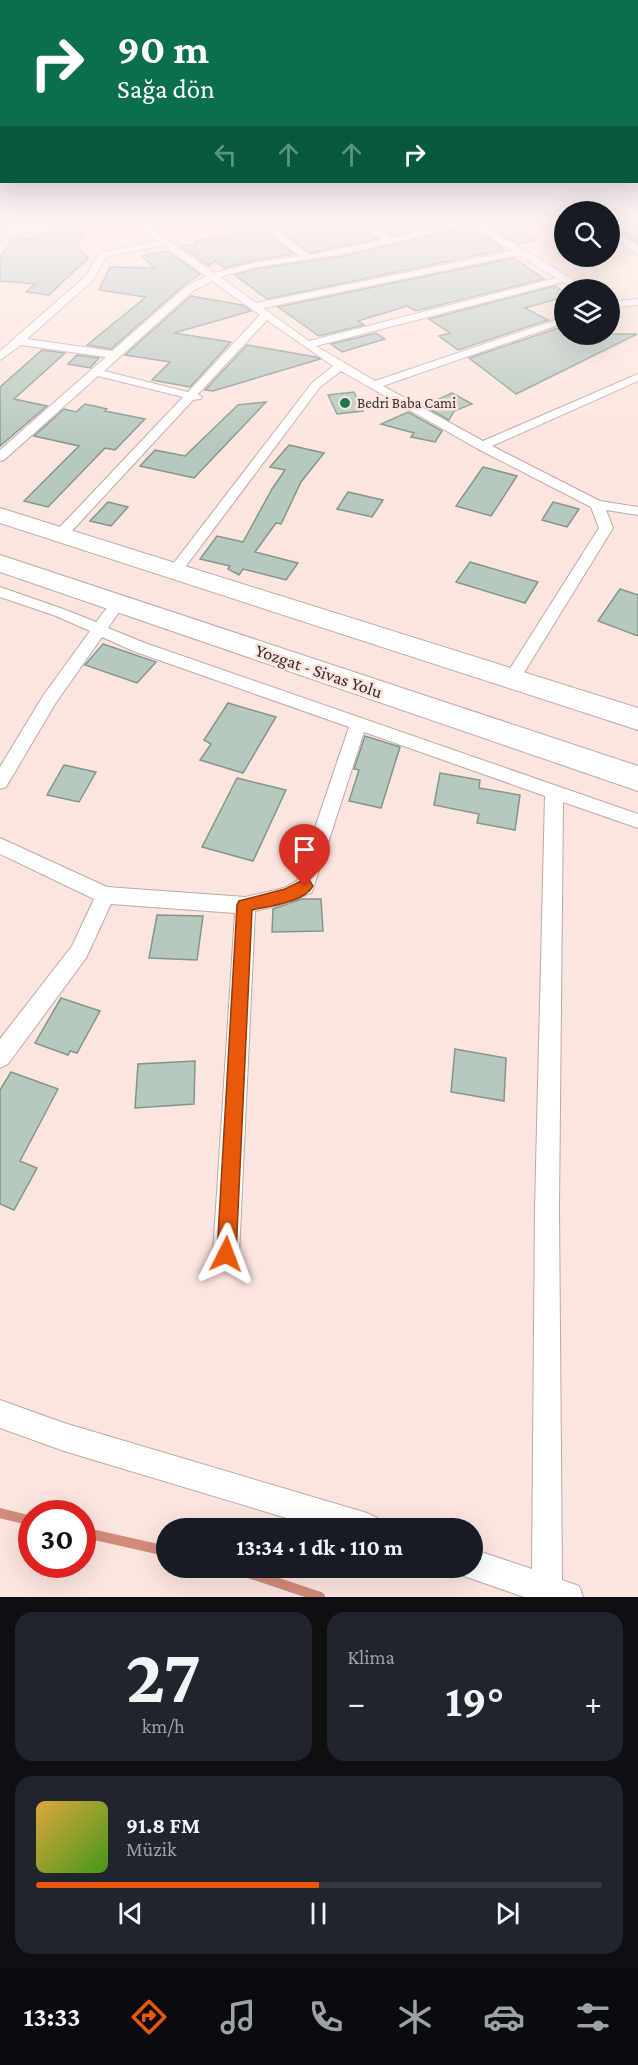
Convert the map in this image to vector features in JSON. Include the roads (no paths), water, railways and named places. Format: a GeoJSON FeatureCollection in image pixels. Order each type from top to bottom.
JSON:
{"type":"FeatureCollection","features":[{"type":"Feature","properties":{"kind":"highway"},"geometry":{"type":"LineString","coordinates":[[0,515],[638,717]]}},
{"type":"Feature","properties":{"kind":"highway","name":"Yozgat - Sivas Yolu"},"geometry":{"type":"LineString","coordinates":[[0,563],[638,779]]}},
{"type":"Feature","properties":{"kind":"street"},"geometry":{"type":"LineString","coordinates":[[0,357],[67,299]]}},
{"type":"Feature","properties":{"kind":"street"},"geometry":{"type":"LineString","coordinates":[[0,457],[178,299]]}},
{"type":"Feature","properties":{"kind":"street"},"geometry":{"type":"LineString","coordinates":[[242,299],[340,366],[482,446],[597,505],[638,511]]}},
{"type":"Feature","properties":{"kind":"street"},"geometry":{"type":"LineString","coordinates":[[254,307],[295,299]]}},
{"type":"Feature","properties":{"kind":"street"},"geometry":{"type":"LineString","coordinates":[[307,345],[487,299]]}},
{"type":"Feature","properties":{"kind":"street"},"geometry":{"type":"LineString","coordinates":[[620,303],[638,302]]}},
{"type":"Feature","properties":{"kind":"street"},"geometry":{"type":"LineString","coordinates":[[64,530],[193,396],[266,315]]}},
{"type":"Feature","properties":{"kind":"street"},"geometry":{"type":"LineString","coordinates":[[374,385],[554,323]]}},
{"type":"Feature","properties":{"kind":"street"},"geometry":{"type":"LineString","coordinates":[[18,341],[115,355]]}},
{"type":"Feature","properties":{"kind":"street"},"geometry":{"type":"LineString","coordinates":[[178,567],[316,385],[340,366]]}},
{"type":"Feature","properties":{"kind":"street"},"geometry":{"type":"LineString","coordinates":[[96,372],[193,396]]}},
{"type":"Feature","properties":{"kind":"street"},"geometry":{"type":"LineString","coordinates":[[482,446],[638,377]]}},
{"type":"Feature","properties":{"kind":"street"},"geometry":{"type":"LineString","coordinates":[[514,675],[606,528],[597,505]]}},
{"type":"Feature","properties":{"kind":"street"},"geometry":{"type":"LineString","coordinates":[[0,510],[638,717]]}},
{"type":"Feature","properties":{"kind":"street"},"geometry":{"type":"LineString","coordinates":[[0,592],[61,613],[139,647],[638,820]]}},
{"type":"Feature","properties":{"kind":"street"},"geometry":{"type":"LineString","coordinates":[[0,782],[49,700],[118,603]]}},
{"type":"Feature","properties":{"kind":"street"},"geometry":{"type":"LineString","coordinates":[[0,846],[105,895],[244,905],[288,895],[305,886],[359,722]]}},
{"type":"Feature","properties":{"kind":"street"},"geometry":{"type":"LineString","coordinates":[[483,1568],[554,1595],[547,1220],[554,791]]}},
{"type":"Feature","properties":{"kind":"street"},"geometry":{"type":"LineString","coordinates":[[0,1057],[79,952],[105,895]]}},
{"type":"Feature","properties":{"kind":"street"},"geometry":{"type":"LineString","coordinates":[[226,1254],[244,905]]}},
{"type":"Feature","properties":{"kind":"street"},"geometry":{"type":"LineString","coordinates":[[0,1414],[64,1437],[334,1518]]}},
{"type":"Feature","properties":{"kind":"waterway"},"geometry":{"type":"LineString","coordinates":[[0,1513],[18,1518]]}},
{"type":"Feature","properties":{"kind":"waterway"},"geometry":{"type":"LineString","coordinates":[[96,1535],[156,1549]]}},
{"type":"Feature","properties":{"kind":"waterway"},"geometry":{"type":"LineString","coordinates":[[264,1578],[320,1597]]}},
{"type":"Feature","properties":{"kind":"place","name":"Bedri Baba Cami"},"geometry":{"type":"Point","coordinates":[345,403]}}]}
